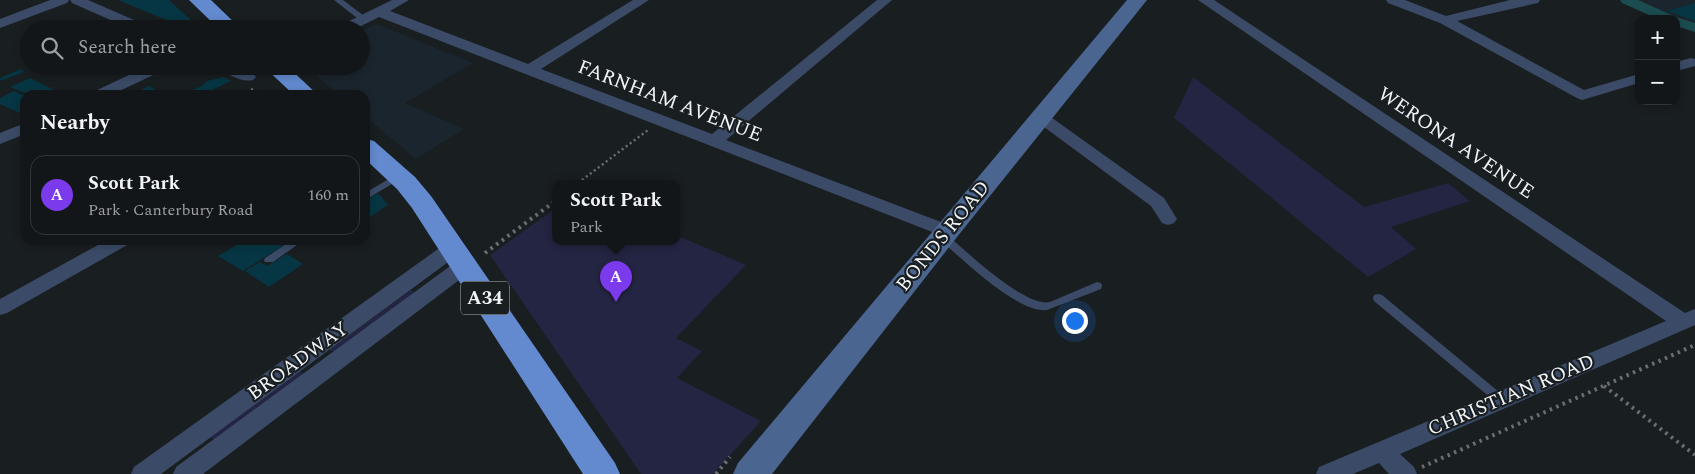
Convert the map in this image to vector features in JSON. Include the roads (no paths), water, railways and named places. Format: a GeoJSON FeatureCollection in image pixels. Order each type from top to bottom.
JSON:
{"type":"FeatureCollection","features":[{"type":"Feature","properties":{"kind":"highway"},"geometry":{"type":"LineString","coordinates":[[199,0],[221,20]]}},
{"type":"Feature","properties":{"kind":"highway"},"geometry":{"type":"LineString","coordinates":[[284,75],[301,90]]}},
{"type":"Feature","properties":{"kind":"highway","name":"A34"},"geometry":{"type":"LineString","coordinates":[[370,150],[399,176],[467,256],[591,469]]}},
{"type":"Feature","properties":{"kind":"main road","name":"BONDS ROAD"},"geometry":{"type":"LineString","coordinates":[[751,474],[1137,0]]}},
{"type":"Feature","properties":{"kind":"street"},"geometry":{"type":"LineString","coordinates":[[0,24],[62,0]]}},
{"type":"Feature","properties":{"kind":"street"},"geometry":{"type":"LineString","coordinates":[[77,0],[123,20]]}},
{"type":"Feature","properties":{"kind":"street"},"geometry":{"type":"LineString","coordinates":[[364,19],[402,0]]}},
{"type":"Feature","properties":{"kind":"street"},"geometry":{"type":"LineString","coordinates":[[529,70],[642,0]]}},
{"type":"Feature","properties":{"kind":"street"},"geometry":{"type":"LineString","coordinates":[[714,141],[886,0]]}},
{"type":"Feature","properties":{"kind":"street","name":"WERONA AVENUE"},"geometry":{"type":"LineString","coordinates":[[1205,0],[1689,319]]}},
{"type":"Feature","properties":{"kind":"street"},"geometry":{"type":"LineString","coordinates":[[1393,0],[1445,20],[1582,95],[1635,79]]}},
{"type":"Feature","properties":{"kind":"street"},"geometry":{"type":"LineString","coordinates":[[1445,20],[1533,0]]}},
{"type":"Feature","properties":{"kind":"street","name":"FARNHAM AVENUE"},"geometry":{"type":"LineString","coordinates":[[379,12],[661,120],[945,234]]}},
{"type":"Feature","properties":{"kind":"street"},"geometry":{"type":"LineString","coordinates":[[109,90],[141,75]]}},
{"type":"Feature","properties":{"kind":"street"},"geometry":{"type":"LineString","coordinates":[[243,75],[248,77]]}},
{"type":"Feature","properties":{"kind":"street"},"geometry":{"type":"LineString","coordinates":[[1042,118],[1158,202],[1168,219]]}},
{"type":"Feature","properties":{"kind":"street"},"geometry":{"type":"LineString","coordinates":[[0,139],[20,130]]}},
{"type":"Feature","properties":{"kind":"street"},"geometry":{"type":"LineString","coordinates":[[0,308],[113,245]]}},
{"type":"Feature","properties":{"kind":"street","name":"BROADWAY"},"geometry":{"type":"LineString","coordinates":[[143,474],[408,281],[467,256]]}},
{"type":"Feature","properties":{"kind":"street","name":"BROADWAY"},"geometry":{"type":"LineString","coordinates":[[185,474],[429,292],[467,256]]}},
{"type":"Feature","properties":{"kind":"street","name":"CHRISTIAN ROAD"},"geometry":{"type":"LineString","coordinates":[[1328,474],[1689,319]]}},
{"type":"Feature","properties":{"kind":"street"},"geometry":{"type":"LineString","coordinates":[[1381,450],[1405,474]]}},
{"type":"Feature","properties":{"kind":"lane"},"geometry":{"type":"LineString","coordinates":[[338,0],[364,19]]}},
{"type":"Feature","properties":{"kind":"lane"},"geometry":{"type":"LineString","coordinates":[[370,194],[399,176]]}},
{"type":"Feature","properties":{"kind":"lane"},"geometry":{"type":"LineString","coordinates":[[945,234],[990,277],[1032,304],[1045,307],[1097,286]]}},
{"type":"Feature","properties":{"kind":"lane"},"geometry":{"type":"LineString","coordinates":[[269,260],[292,245]]}},
{"type":"Feature","properties":{"kind":"lane"},"geometry":{"type":"LineString","coordinates":[[408,281],[429,292]]}},
{"type":"Feature","properties":{"kind":"lane"},"geometry":{"type":"LineString","coordinates":[[1378,298],[1501,400]]}},
{"type":"Feature","properties":{"kind":"lane"},"geometry":{"type":"LineString","coordinates":[[307,355],[326,367]]}},
{"type":"Feature","properties":{"kind":"lane"},"geometry":{"type":"LineString","coordinates":[[188,442],[208,457]]}},
{"type":"Feature","properties":{"kind":"waterway"},"geometry":{"type":"LineString","coordinates":[[1627,0],[1661,15]]}},
{"type":"Feature","properties":{"kind":"waterway"},"geometry":{"type":"LineString","coordinates":[[1680,22],[1695,28]]}},
{"type":"Feature","properties":{"kind":"place","name":"Scott Park"},"geometry":{"type":"Point","coordinates":[616,302]}}]}
